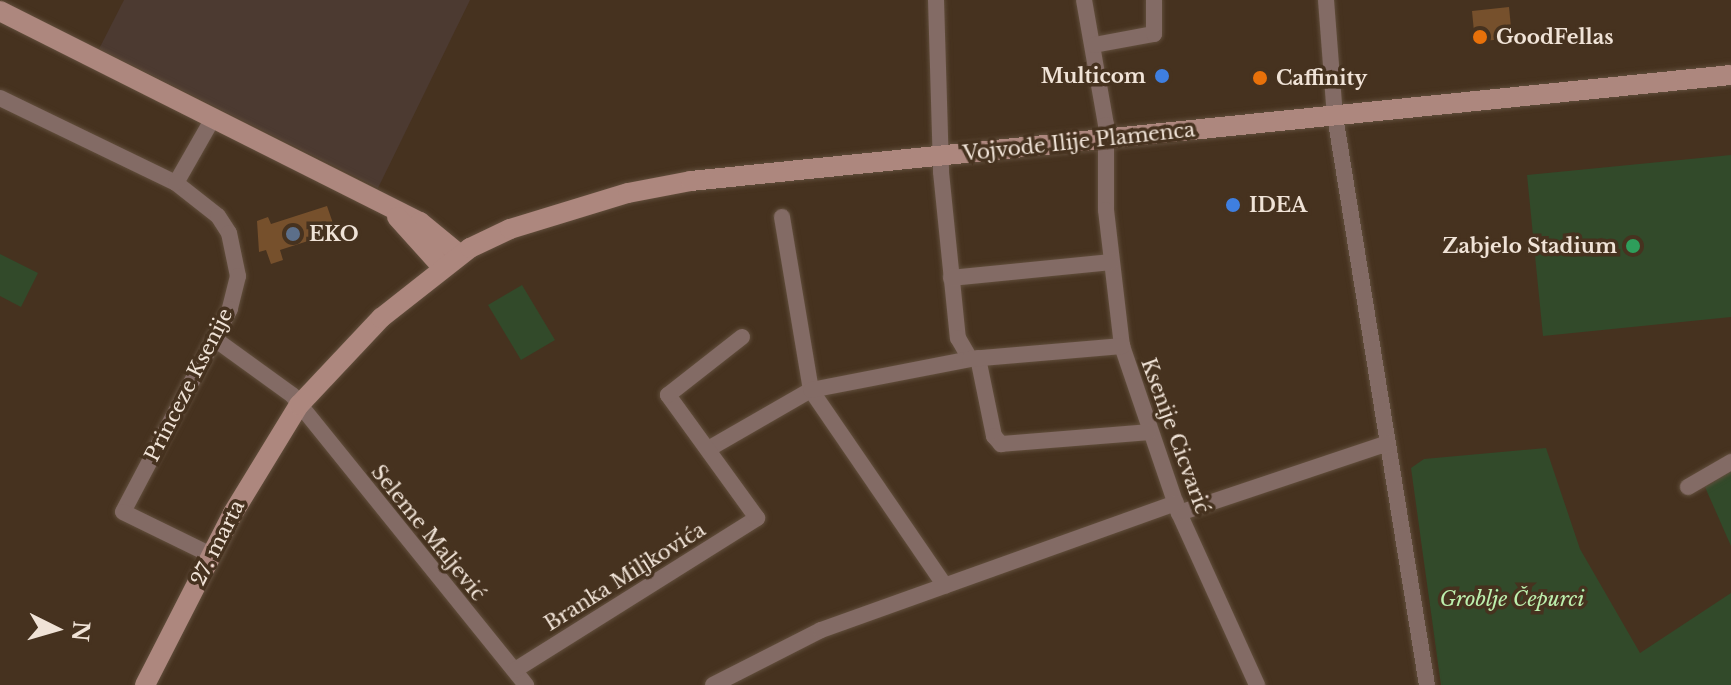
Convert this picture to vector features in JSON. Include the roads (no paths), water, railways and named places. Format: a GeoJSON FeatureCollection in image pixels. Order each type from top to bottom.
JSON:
{"type":"FeatureCollection","features":[{"type":"Feature","properties":{"kind":"street"},"geometry":{"type":"LineString","coordinates":[[936,0],[940,157],[960,349],[974,358],[994,436],[1001,444],[1149,432]]}},
{"type":"Feature","properties":{"kind":"street"},"geometry":{"type":"LineString","coordinates":[[1084,0],[1094,45],[1107,139]]}},
{"type":"Feature","properties":{"kind":"street"},"geometry":{"type":"LineString","coordinates":[[1094,45],[1154,34],[1154,0]]}},
{"type":"Feature","properties":{"kind":"street"},"geometry":{"type":"LineString","coordinates":[[1326,0],[1335,116],[1427,685]]}},
{"type":"Feature","properties":{"kind":"street"},"geometry":{"type":"LineString","coordinates":[[0,11],[439,233],[460,255]]}},
{"type":"Feature","properties":{"kind":"street","name":"Vojvode Ilije Plamenca"},"geometry":{"type":"LineString","coordinates":[[443,268],[460,255],[510,229],[628,193],[1107,139],[1731,75]]}},
{"type":"Feature","properties":{"kind":"street","name":"Princeze Ksenije"},"geometry":{"type":"LineString","coordinates":[[0,98],[176,183],[218,216],[235,255],[238,276],[216,340],[123,512],[211,555]]}},
{"type":"Feature","properties":{"kind":"street"},"geometry":{"type":"LineString","coordinates":[[176,183],[212,120]]}},
{"type":"Feature","properties":{"kind":"street","name":"Ksenije Cicvarić"},"geometry":{"type":"LineString","coordinates":[[1107,139],[1105,188],[1122,346],[1149,432],[1178,508],[1257,685]]}},
{"type":"Feature","properties":{"kind":"street"},"geometry":{"type":"LineString","coordinates":[[389,209],[443,268]]}},
{"type":"Feature","properties":{"kind":"street"},"geometry":{"type":"LineString","coordinates":[[782,217],[811,390],[945,586]]}},
{"type":"Feature","properties":{"kind":"street"},"geometry":{"type":"LineString","coordinates":[[951,278],[1111,262]]}},
{"type":"Feature","properties":{"kind":"street","name":"27. marta"},"geometry":{"type":"LineString","coordinates":[[145,685],[211,555],[299,405],[353,343],[443,268]]}},
{"type":"Feature","properties":{"kind":"street"},"geometry":{"type":"LineString","coordinates":[[742,337],[668,395],[710,448],[811,390],[974,358],[1122,346]]}},
{"type":"Feature","properties":{"kind":"street"},"geometry":{"type":"LineString","coordinates":[[216,340],[248,358],[299,405]]}},
{"type":"Feature","properties":{"kind":"street","name":"Seleme Maljević"},"geometry":{"type":"LineString","coordinates":[[299,405],[526,685]]}},
{"type":"Feature","properties":{"kind":"street"},"geometry":{"type":"LineString","coordinates":[[713,685],[808,635],[1178,508],[1388,443]]}},
{"type":"Feature","properties":{"kind":"street","name":"Branka Miljkovića"},"geometry":{"type":"LineString","coordinates":[[515,670],[757,518],[710,448]]}},
{"type":"Feature","properties":{"kind":"street"},"geometry":{"type":"LineString","coordinates":[[1688,487],[1731,462]]}},
{"type":"Feature","properties":{"kind":"place","name":"GoodFellas"},"geometry":{"type":"Point","coordinates":[1480,37]}},
{"type":"Feature","properties":{"kind":"place","name":"Multicom"},"geometry":{"type":"Point","coordinates":[1162,76]}},
{"type":"Feature","properties":{"kind":"place","name":"Caffinity"},"geometry":{"type":"Point","coordinates":[1260,78]}},
{"type":"Feature","properties":{"kind":"place","name":"IDEA"},"geometry":{"type":"Point","coordinates":[1233,205]}},
{"type":"Feature","properties":{"kind":"place","name":"EKO"},"geometry":{"type":"Point","coordinates":[293,234]}},
{"type":"Feature","properties":{"kind":"place","name":"Zabjelo Stadium"},"geometry":{"type":"Point","coordinates":[1633,246]}},
{"type":"Feature","properties":{"kind":"park label","name":"Groblje Čepurci"},"geometry":{"type":"Point","coordinates":[1512,599]}}]}
